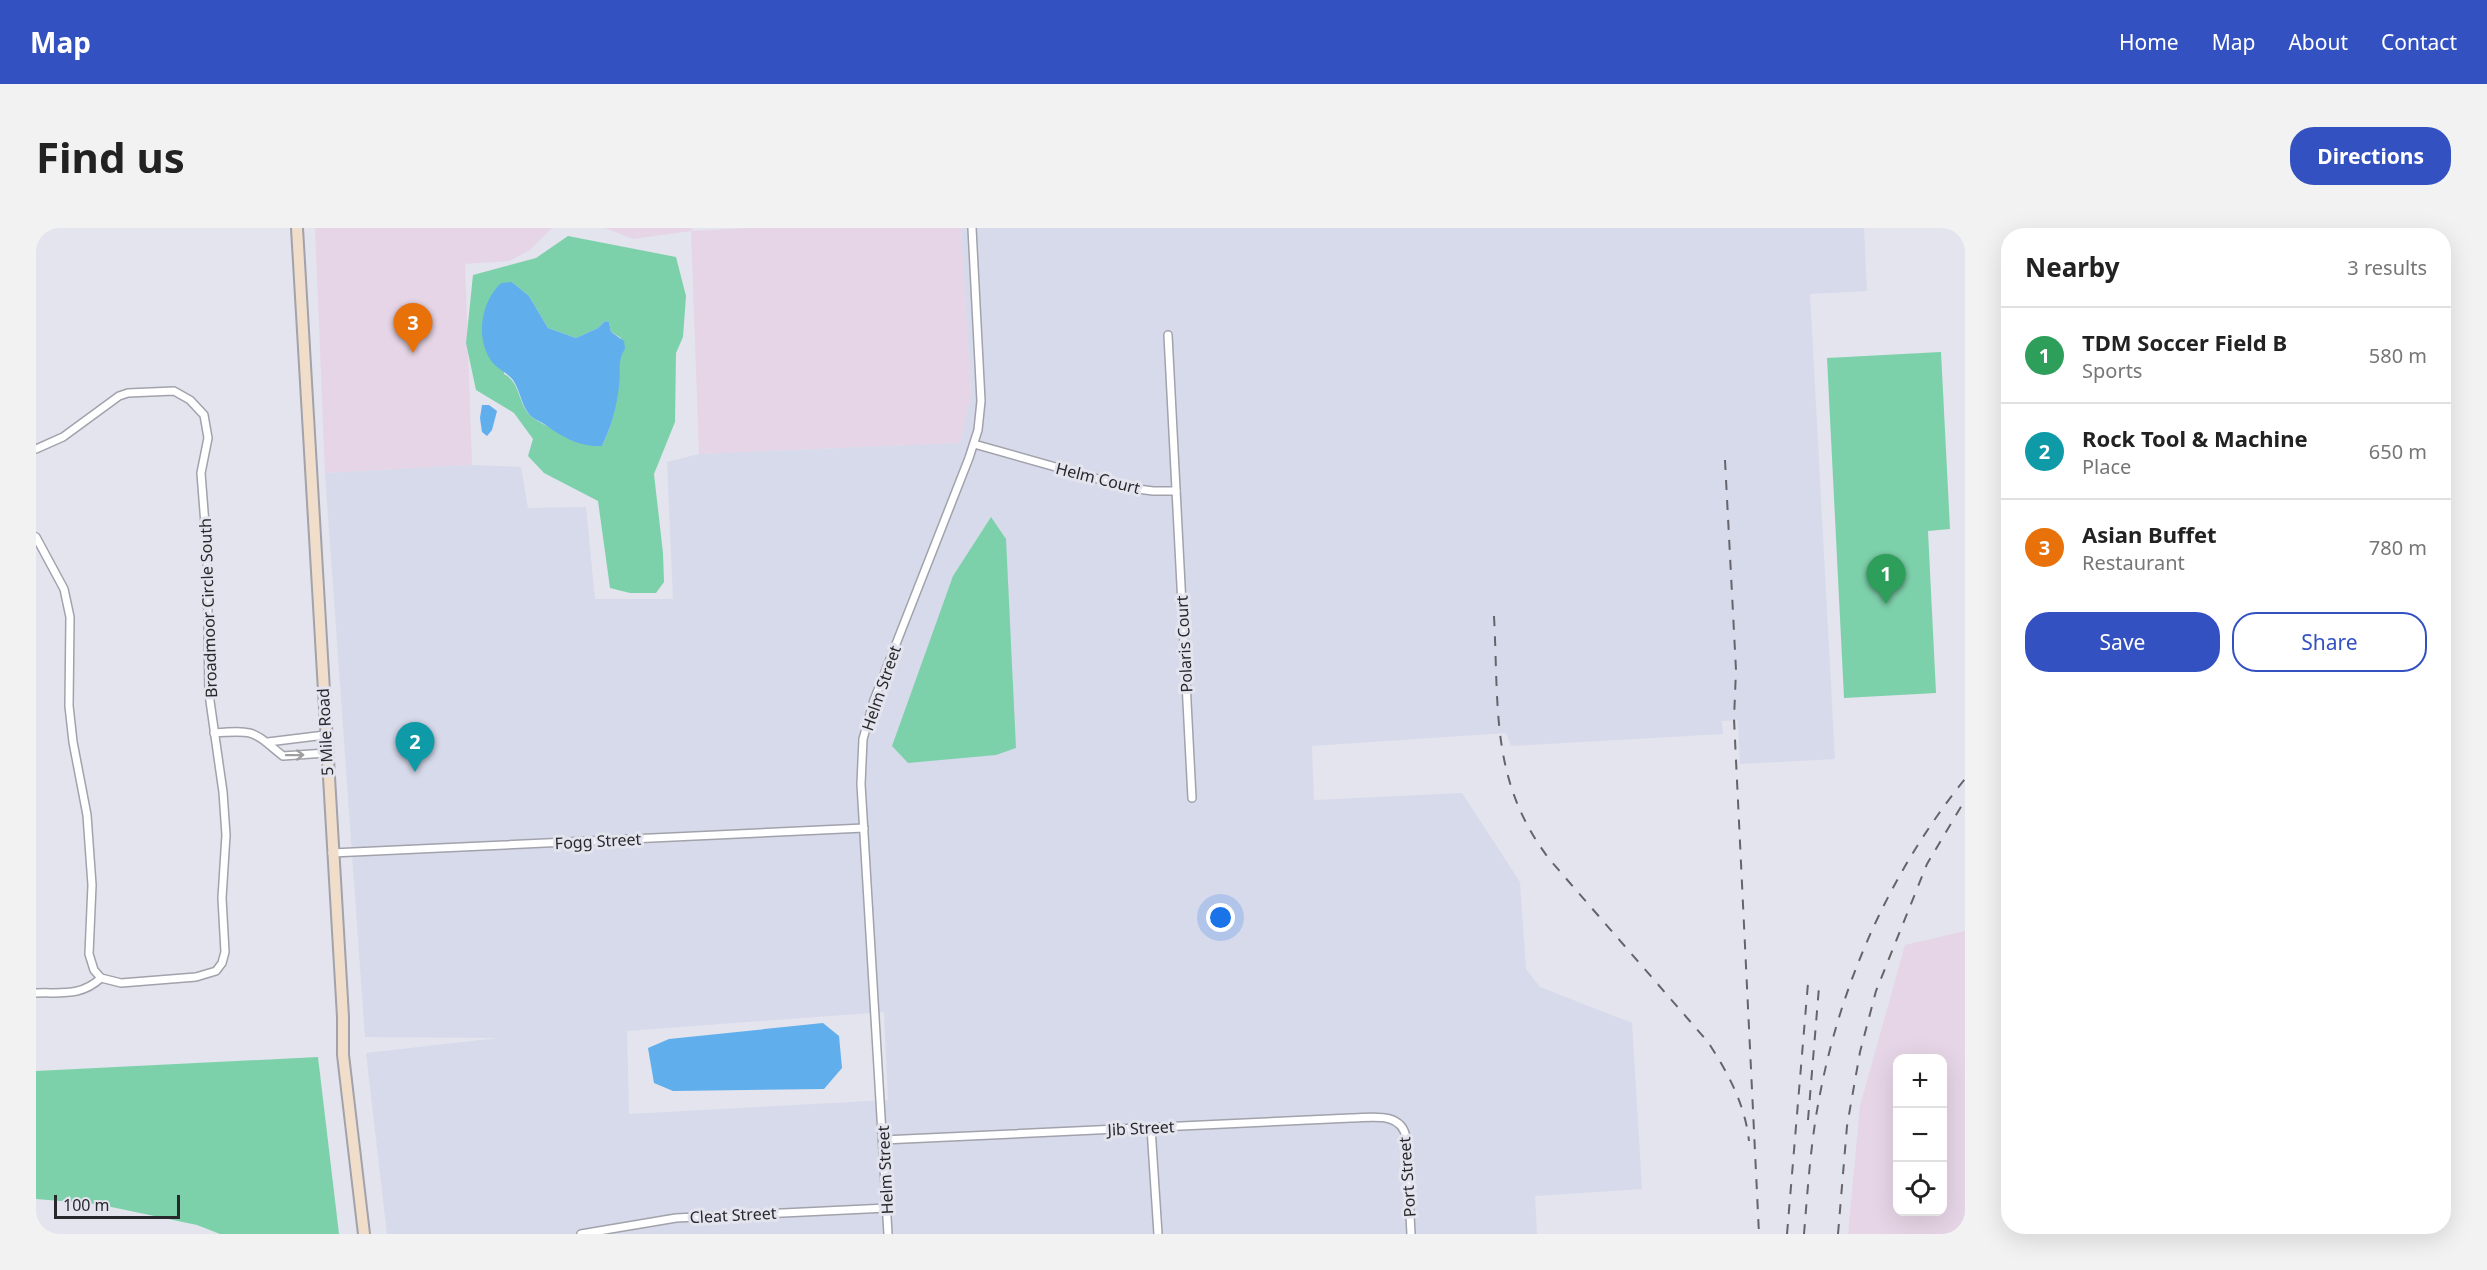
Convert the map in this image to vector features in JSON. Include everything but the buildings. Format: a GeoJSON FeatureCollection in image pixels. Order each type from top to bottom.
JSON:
{"type":"FeatureCollection","features":[{"type":"Feature","properties":{"kind":"street","name":"5 Mile Road"},"geometry":{"type":"LineString","coordinates":[[297,228],[343,1017],[343,1055],[364,1234]]}},
{"type":"Feature","properties":{"kind":"street","name":"Helm Street"},"geometry":{"type":"LineString","coordinates":[[888,1234],[861,766],[868,717],[974,444],[980,414],[982,385],[972,228]]}},
{"type":"Feature","properties":{"kind":"street"},"geometry":{"type":"LineString","coordinates":[[1168,335],[1176,491]]}},
{"type":"Feature","properties":{"kind":"street","name":"Broadmoor Circle South"},"geometry":{"type":"LineString","coordinates":[[36,449],[63,437],[119,396],[129,393],[174,391],[190,400],[204,416],[208,438],[201,473],[207,550],[209,694],[224,792],[226,835],[222,898],[225,952],[222,963],[216,971],[196,977],[121,983],[101,978]]}},
{"type":"Feature","properties":{"kind":"street","name":"Helm Court"},"geometry":{"type":"LineString","coordinates":[[974,444],[1130,488],[1176,491]]}},
{"type":"Feature","properties":{"kind":"street","name":"Polaris Court"},"geometry":{"type":"LineString","coordinates":[[1176,491],[1192,798]]}},
{"type":"Feature","properties":{"kind":"street"},"geometry":{"type":"LineString","coordinates":[[36,537],[64,589],[70,617],[68,680],[70,721],[87,815],[92,885],[89,954],[94,970],[101,978],[89,988],[80,991],[36,993]]}},
{"type":"Feature","properties":{"kind":"street"},"geometry":{"type":"LineString","coordinates":[[214,733],[245,731],[268,742],[284,756],[326,753]]}},
{"type":"Feature","properties":{"kind":"street"},"geometry":{"type":"LineString","coordinates":[[268,742],[325,735]]}},
{"type":"Feature","properties":{"kind":"street","name":"Fogg Street"},"geometry":{"type":"LineString","coordinates":[[332,854],[864,828]]}},
{"type":"Feature","properties":{"kind":"street","name":"Jib Street"},"geometry":{"type":"LineString","coordinates":[[883,1140],[1384,1117],[1398,1122]]}},
{"type":"Feature","properties":{"kind":"street","name":"Port Street"},"geometry":{"type":"LineString","coordinates":[[1398,1122],[1406,1137],[1411,1234]]}},
{"type":"Feature","properties":{"kind":"street"},"geometry":{"type":"LineString","coordinates":[[1151,1128],[1158,1234]]}},
{"type":"Feature","properties":{"kind":"street","name":"Cleat Street"},"geometry":{"type":"LineString","coordinates":[[581,1234],[676,1218],[887,1208]]}},
{"type":"Feature","properties":{"kind":"shaded area"},"geometry":{"type":"Polygon","coordinates":[[[315,228],[552,228],[530,250],[509,261],[465,264],[472,465],[325,473],[315,228]]]}},
{"type":"Feature","properties":{"kind":"shaded area"},"geometry":{"type":"Polygon","coordinates":[[[605,228],[691,228],[692,231],[748,228],[961,228],[971,394],[960,443],[699,454],[691,231],[633,239],[605,228]]]}},
{"type":"Feature","properties":{"kind":"shaded area"},"geometry":{"type":"Polygon","coordinates":[[[961,228],[1864,228],[1867,291],[1810,294],[1835,759],[1740,764],[1738,720],[1722,721],[1723,734],[1511,746],[1506,733],[1312,746],[1314,800],[1462,793],[1520,882],[1526,969],[1540,987],[1632,1023],[1642,1189],[1535,1196],[1537,1234],[387,1234],[366,1053],[498,1038],[365,1037],[325,473],[472,465],[521,467],[528,508],[586,507],[595,599],[673,599],[667,462],[699,454],[960,443],[971,394],[961,228]],[[884,1012],[627,1031],[629,1114],[888,1100],[884,1012]]]}},
{"type":"Feature","properties":{"kind":"shaded area"},"geometry":{"type":"Polygon","coordinates":[[[1965,931],[1965,1234],[1848,1234],[1860,1106],[1905,945],[1965,931]]]}},
{"type":"Feature","properties":{"kind":"green space"},"geometry":{"type":"Polygon","coordinates":[[[568,236],[676,257],[686,296],[683,337],[676,353],[675,422],[654,474],[664,582],[656,593],[630,593],[610,588],[598,501],[544,473],[528,456],[533,439],[514,413],[476,390],[466,343],[473,275],[536,258],[568,236]],[[512,282],[504,374],[513,381],[528,413],[542,424],[602,446],[615,406],[621,338],[611,332],[609,322],[605,321],[598,328],[576,338],[548,328],[529,296],[512,282]]]}},
{"type":"Feature","properties":{"kind":"green space"},"geometry":{"type":"Polygon","coordinates":[[[1941,352],[1950,529],[1928,531],[1936,693],[1844,698],[1827,358],[1941,352]]]}},
{"type":"Feature","properties":{"kind":"green space"},"geometry":{"type":"Polygon","coordinates":[[[991,517],[1006,539],[1016,748],[996,755],[908,763],[892,746],[953,576],[991,517]]]}},
{"type":"Feature","properties":{"kind":"green space"},"geometry":{"type":"Polygon","coordinates":[[[318,1057],[339,1234],[220,1234],[197,1225],[97,1204],[36,1199],[36,1071],[318,1057]]]}},
{"type":"Feature","properties":{"kind":"water"},"geometry":{"type":"Polygon","coordinates":[[[512,282],[529,296],[548,328],[576,338],[598,328],[605,321],[609,322],[611,332],[624,341],[625,349],[620,362],[617,401],[602,446],[585,445],[571,440],[532,417],[524,406],[513,380],[495,365],[485,350],[482,329],[485,309],[494,290],[501,283],[512,282]]]}},
{"type":"Feature","properties":{"kind":"water"},"geometry":{"type":"Polygon","coordinates":[[[482,405],[489,405],[497,411],[492,430],[487,436],[482,432],[480,418],[482,405]]]}},
{"type":"Feature","properties":{"kind":"water"},"geometry":{"type":"Polygon","coordinates":[[[823,1023],[839,1036],[842,1068],[824,1089],[673,1091],[654,1083],[648,1048],[669,1039],[823,1023]]]}},
{"type":"Feature","properties":{"kind":"railway"},"geometry":{"type":"LineString","coordinates":[[1725,460],[1736,670],[1734,719],[1759,1234]]}},
{"type":"Feature","properties":{"kind":"railway"},"geometry":{"type":"LineString","coordinates":[[1494,616],[1501,744],[1507,773],[1517,802],[1531,831],[1550,860],[1708,1042],[1735,1089],[1744,1114],[1749,1141]]}},
{"type":"Feature","properties":{"kind":"railway"},"geometry":{"type":"LineString","coordinates":[[1804,1234],[1810,1161],[1821,1089],[1831,1047],[1857,965],[1874,925],[1915,849],[1965,779]]}},
{"type":"Feature","properties":{"kind":"railway"},"geometry":{"type":"LineString","coordinates":[[1838,1234],[1847,1126],[1860,1052],[1876,991],[1927,864],[1965,800]]}},
{"type":"Feature","properties":{"kind":"railway"},"geometry":{"type":"LineString","coordinates":[[1787,1234],[1808,983]]}},
{"type":"Feature","properties":{"kind":"railway"},"geometry":{"type":"LineString","coordinates":[[1808,1120],[1819,987]]}},
{"type":"Feature","properties":{"kind":"place","name":"Asian Buffet"},"geometry":{"type":"Point","coordinates":[413,353]}},
{"type":"Feature","properties":{"kind":"place","name":"TDM Soccer Field B"},"geometry":{"type":"Point","coordinates":[1886,604]}},
{"type":"Feature","properties":{"kind":"place","name":"Rock Tool & Machine"},"geometry":{"type":"Point","coordinates":[415,772]}}]}
